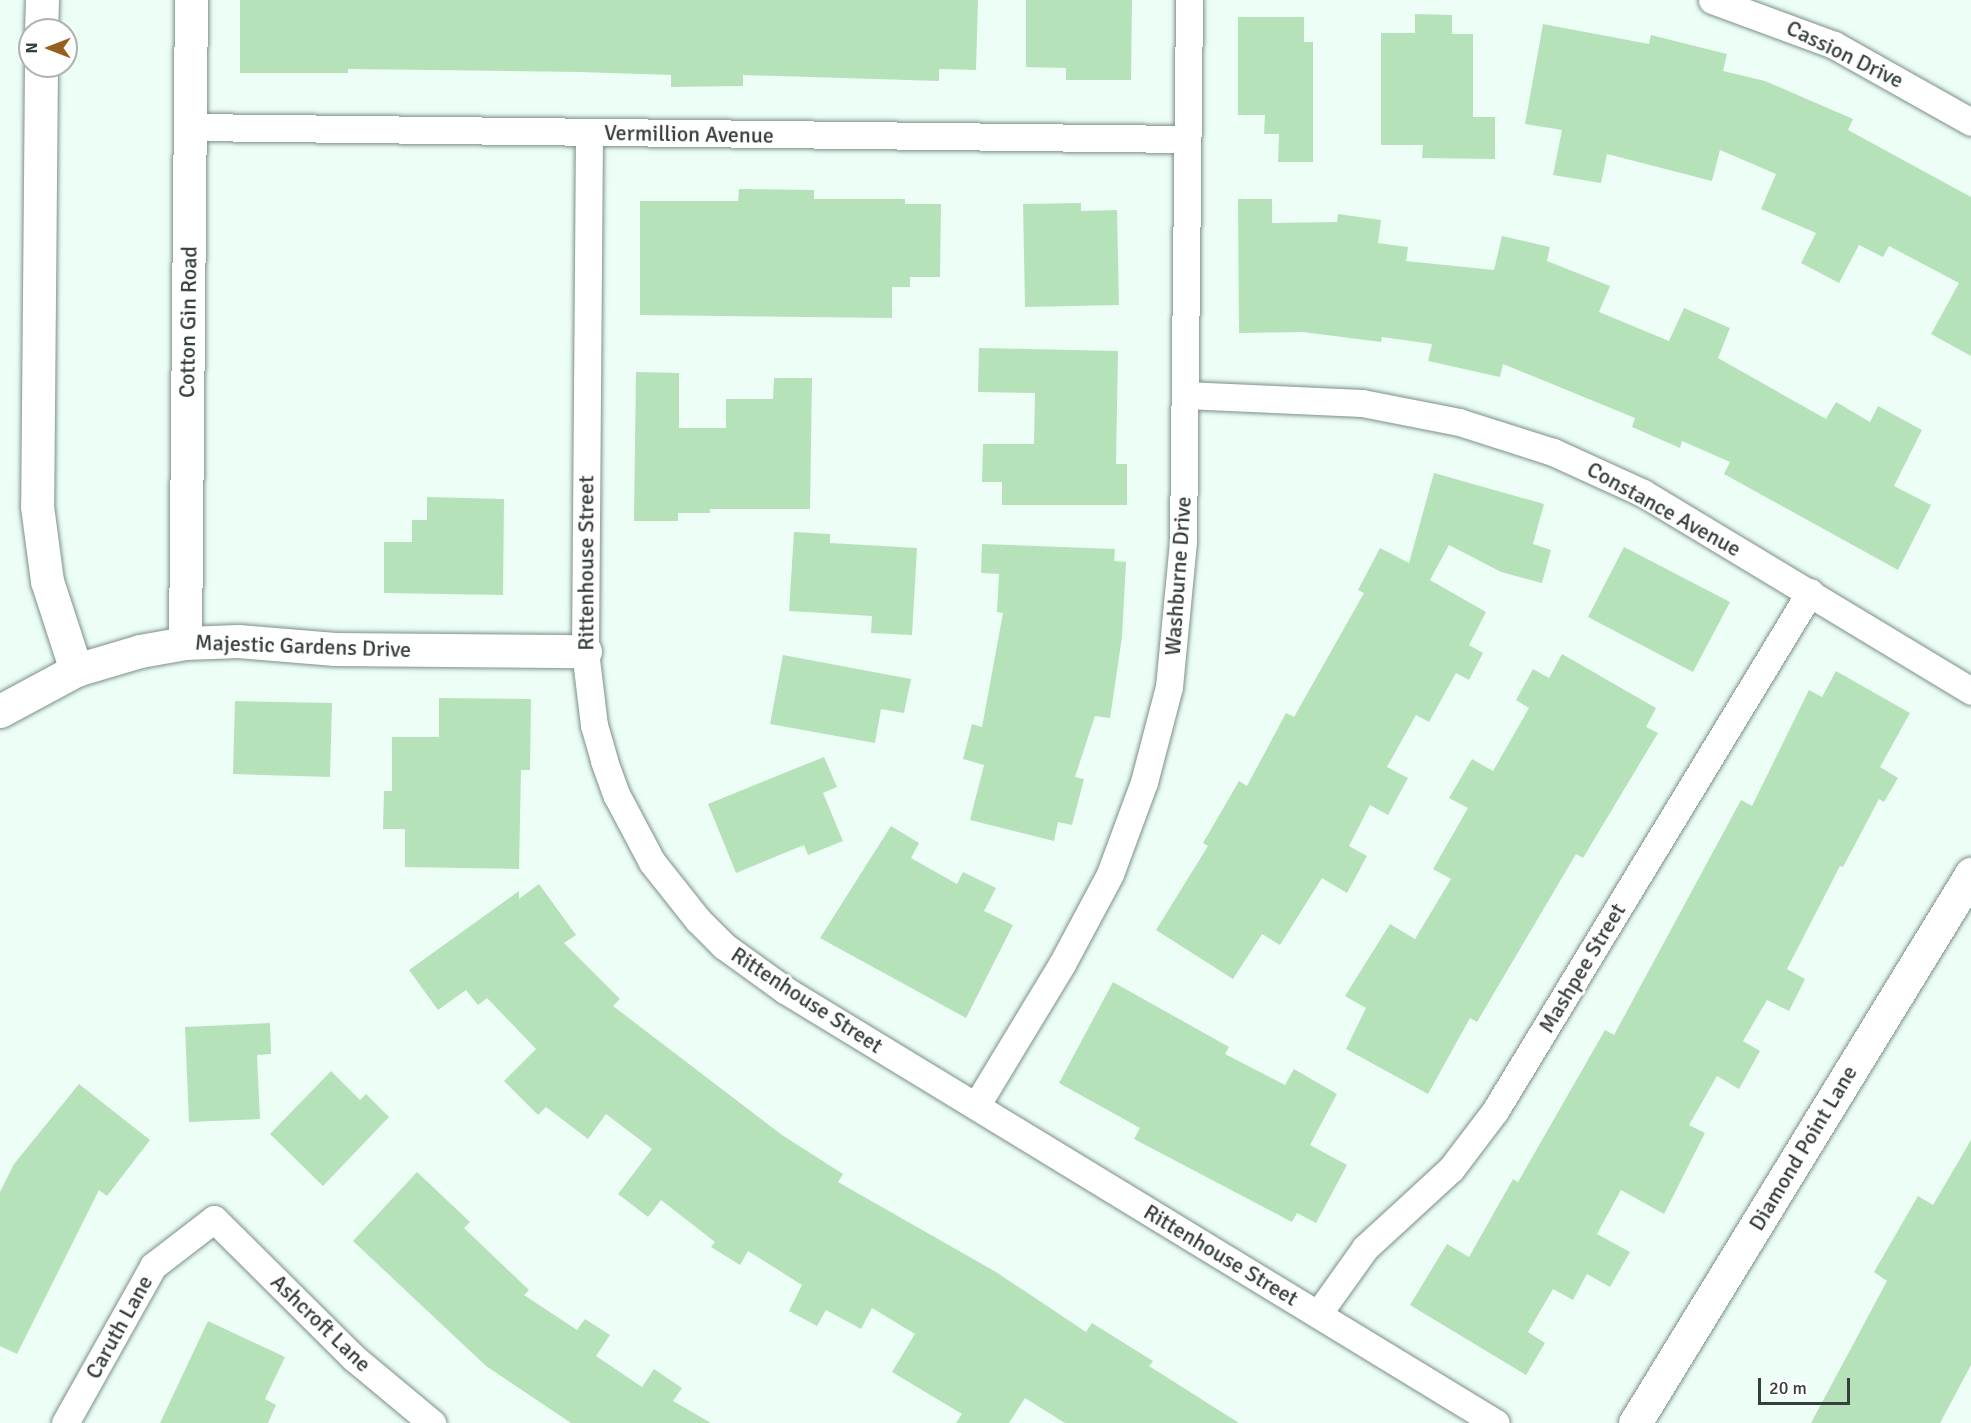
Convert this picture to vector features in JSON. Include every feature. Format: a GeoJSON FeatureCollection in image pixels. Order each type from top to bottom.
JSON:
{"type":"FeatureCollection","features":[{"type":"Feature","properties":{"kind":"street"},"geometry":{"type":"LineString","coordinates":[[41,18],[42,0]]}},
{"type":"Feature","properties":{"kind":"street","name":"Cotton Gin Road"},"geometry":{"type":"LineString","coordinates":[[185,643],[191,0]]}},
{"type":"Feature","properties":{"kind":"street","name":"Washburne Drive"},"geometry":{"type":"LineString","coordinates":[[976,1106],[1088,918],[1117,856],[1144,782],[1169,687],[1177,629],[1183,541],[1189,0]]}},
{"type":"Feature","properties":{"kind":"street","name":"Cassion Drive"},"geometry":{"type":"LineString","coordinates":[[1712,0],[1834,45],[1971,122]]}},
{"type":"Feature","properties":{"kind":"street"},"geometry":{"type":"LineString","coordinates":[[41,78],[37,506],[47,581],[76,670]]}},
{"type":"Feature","properties":{"kind":"street","name":"Vermillion Avenue"},"geometry":{"type":"LineString","coordinates":[[190,127],[1187,139]]}},
{"type":"Feature","properties":{"kind":"street","name":"Rittenhouse Street"},"geometry":{"type":"LineString","coordinates":[[589,132],[585,651],[594,725],[617,796],[652,862],[698,920],[732,952],[784,990],[1496,1423]]}},
{"type":"Feature","properties":{"kind":"street","name":"Constance Avenue"},"geometry":{"type":"LineString","coordinates":[[1185,395],[1362,403],[1506,435],[1643,493],[1971,691]]}},
{"type":"Feature","properties":{"kind":"street","name":"Mashpee Street"},"geometry":{"type":"LineString","coordinates":[[1318,1314],[1365,1248],[1451,1169],[1495,1111],[1810,592]]}},
{"type":"Feature","properties":{"kind":"street","name":"Majestic Gardens Drive"},"geometry":{"type":"LineString","coordinates":[[0,711],[76,670],[140,651],[185,643],[238,641],[335,649],[585,651]]}},
{"type":"Feature","properties":{"kind":"street","name":"Diamond Point Lane"},"geometry":{"type":"LineString","coordinates":[[1635,1423],[1971,874]]}},
{"type":"Feature","properties":{"kind":"street","name":"Caruth Lane"},"geometry":{"type":"LineString","coordinates":[[65,1423],[153,1266],[214,1218]]}},
{"type":"Feature","properties":{"kind":"street","name":"Ashcroft Lane"},"geometry":{"type":"LineString","coordinates":[[214,1218],[354,1358],[432,1423]]}},
{"type":"Feature","properties":{"kind":"building"},"geometry":{"type":"Polygon","coordinates":[[[240,0],[978,0],[976,70],[939,69],[939,81],[743,75],[743,86],[671,87],[671,75],[579,72],[348,69],[348,73],[240,73],[240,0]]]}},
{"type":"Feature","properties":{"kind":"building"},"geometry":{"type":"Polygon","coordinates":[[[1026,0],[1132,0],[1131,80],[1066,80],[1066,68],[1026,67],[1026,0]]]}},
{"type":"Feature","properties":{"kind":"building"},"geometry":{"type":"Polygon","coordinates":[[[1415,14],[1452,15],[1452,34],[1473,34],[1473,117],[1495,117],[1495,159],[1422,158],[1423,145],[1381,145],[1381,33],[1415,33],[1415,14]]]}},
{"type":"Feature","properties":{"kind":"building"},"geometry":{"type":"Polygon","coordinates":[[[1238,17],[1304,17],[1304,42],[1313,42],[1313,162],[1278,162],[1279,134],[1264,134],[1265,115],[1238,115],[1238,17]]]}},
{"type":"Feature","properties":{"kind":"building"},"geometry":{"type":"Polygon","coordinates":[[[1543,24],[1649,44],[1651,35],[1727,54],[1723,71],[1765,81],[1853,119],[1848,130],[1971,197],[1971,356],[1931,334],[1959,283],[1889,246],[1883,257],[1859,245],[1839,283],[1801,263],[1816,233],[1761,209],[1776,174],[1720,150],[1712,181],[1607,154],[1601,183],[1553,175],[1562,130],[1525,124],[1543,24]]]}},
{"type":"Feature","properties":{"kind":"building"},"geometry":{"type":"Polygon","coordinates":[[[739,189],[814,190],[814,199],[905,199],[905,204],[941,204],[940,277],[910,277],[910,287],[892,287],[892,318],[640,315],[640,201],[738,201],[739,189]]]}},
{"type":"Feature","properties":{"kind":"building"},"geometry":{"type":"Polygon","coordinates":[[[1238,199],[1272,199],[1272,223],[1337,222],[1338,214],[1381,220],[1378,243],[1408,247],[1406,261],[1494,270],[1502,236],[1550,247],[1547,261],[1610,286],[1599,312],[1669,341],[1684,308],[1730,328],[1718,358],[1826,419],[1836,402],[1870,422],[1878,406],[1922,430],[1894,486],[1931,505],[1898,570],[1724,474],[1730,462],[1682,441],[1680,448],[1632,427],[1635,418],[1503,364],[1500,377],[1428,361],[1432,344],[1382,337],[1381,342],[1303,332],[1239,333],[1238,199]]]}},
{"type":"Feature","properties":{"kind":"building"},"geometry":{"type":"Polygon","coordinates":[[[1081,203],[1081,211],[1117,210],[1119,305],[1025,307],[1023,204],[1081,203]]]}},
{"type":"Feature","properties":{"kind":"building"},"geometry":{"type":"Polygon","coordinates":[[[979,348],[1118,351],[1116,464],[1127,464],[1127,505],[1002,505],[1002,482],[982,482],[983,444],[1034,444],[1035,393],[978,392],[979,348]]]}},
{"type":"Feature","properties":{"kind":"building"},"geometry":{"type":"Polygon","coordinates":[[[636,372],[679,373],[679,428],[726,428],[726,399],[773,399],[774,378],[812,378],[810,509],[710,509],[710,513],[678,513],[678,521],[634,521],[636,372]]]}},
{"type":"Feature","properties":{"kind":"building"},"geometry":{"type":"Polygon","coordinates":[[[1434,473],[1544,504],[1533,544],[1551,550],[1542,583],[1501,572],[1449,545],[1430,580],[1486,612],[1469,645],[1483,653],[1469,680],[1456,673],[1429,722],[1416,715],[1387,767],[1408,778],[1388,815],[1370,805],[1349,846],[1367,856],[1347,893],[1322,878],[1280,945],[1262,934],[1233,979],[1156,930],[1208,846],[1203,843],[1239,781],[1247,786],[1286,713],[1294,717],[1364,593],[1358,590],[1380,548],[1409,563],[1434,473]]]}},
{"type":"Feature","properties":{"kind":"building"},"geometry":{"type":"Polygon","coordinates":[[[427,497],[504,499],[503,595],[384,593],[384,542],[412,542],[412,520],[427,520],[427,497]]]}},
{"type":"Feature","properties":{"kind":"building"},"geometry":{"type":"Polygon","coordinates":[[[794,532],[830,534],[830,543],[917,548],[912,635],[871,633],[872,616],[789,611],[794,532]]]}},
{"type":"Feature","properties":{"kind":"building"},"geometry":{"type":"Polygon","coordinates":[[[982,544],[1115,549],[1114,561],[1126,562],[1122,637],[1110,718],[1095,716],[1075,777],[1084,779],[1072,825],[1058,822],[1054,841],[970,820],[984,765],[963,759],[972,724],[982,727],[1003,613],[997,612],[999,574],[981,573],[982,544]]]}},
{"type":"Feature","properties":{"kind":"building"},"geometry":{"type":"Polygon","coordinates":[[[1624,547],[1730,602],[1693,672],[1588,617],[1624,547]]]}},
{"type":"Feature","properties":{"kind":"building"},"geometry":{"type":"Polygon","coordinates":[[[1562,654],[1656,708],[1646,727],[1658,733],[1583,858],[1576,854],[1477,1022],[1470,1018],[1428,1094],[1346,1049],[1366,1008],[1345,996],[1390,924],[1415,939],[1451,879],[1433,869],[1468,808],[1449,798],[1472,759],[1493,771],[1529,708],[1516,700],[1533,669],[1549,678],[1562,654]]]}},
{"type":"Feature","properties":{"kind":"building"},"geometry":{"type":"Polygon","coordinates":[[[783,655],[911,679],[904,713],[881,709],[875,743],[770,724],[783,655]]]}},
{"type":"Feature","properties":{"kind":"building"},"geometry":{"type":"Polygon","coordinates":[[[1836,671],[1910,713],[1880,767],[1898,778],[1884,802],[1879,799],[1843,867],[1840,866],[1787,969],[1805,979],[1789,1011],[1767,1000],[1743,1041],[1760,1051],[1739,1089],[1717,1076],[1689,1125],[1705,1133],[1664,1214],[1621,1190],[1597,1234],[1630,1252],[1610,1287],[1587,1274],[1573,1300],[1553,1289],[1528,1332],[1545,1343],[1526,1375],[1410,1305],[1447,1244],[1469,1257],[1513,1179],[1518,1182],[1605,1030],[1614,1035],[1741,800],[1752,806],[1809,690],[1822,697],[1836,671]]]}},
{"type":"Feature","properties":{"kind":"building"},"geometry":{"type":"Polygon","coordinates":[[[439,698],[531,699],[530,770],[521,770],[519,869],[405,867],[405,829],[383,829],[384,791],[392,791],[392,737],[439,737],[439,698]]]}},
{"type":"Feature","properties":{"kind":"building"},"geometry":{"type":"Polygon","coordinates":[[[235,701],[332,703],[330,777],[233,774],[235,701]]]}},
{"type":"Feature","properties":{"kind":"building"},"geometry":{"type":"Polygon","coordinates":[[[824,757],[837,787],[823,793],[843,841],[808,855],[804,845],[736,873],[708,804],[824,757]]]}},
{"type":"Feature","properties":{"kind":"building"},"geometry":{"type":"Polygon","coordinates":[[[891,826],[919,843],[911,858],[957,884],[963,872],[996,888],[984,911],[1013,925],[966,1018],[820,938],[891,826]]]}},
{"type":"Feature","properties":{"kind":"building"},"geometry":{"type":"Polygon","coordinates":[[[539,884],[576,935],[564,943],[620,999],[613,1006],[782,1135],[843,1174],[838,1182],[996,1272],[1086,1332],[1092,1323],[1153,1361],[1149,1366],[1239,1423],[1065,1423],[1025,1398],[1009,1423],[956,1423],[962,1414],[892,1372],[915,1334],[872,1308],[861,1329],[826,1310],[817,1326],[789,1311],[802,1285],[748,1251],[740,1265],[711,1247],[715,1242],[661,1200],[648,1217],[618,1194],[652,1149],[606,1114],[588,1139],[546,1107],[538,1115],[504,1081],[536,1049],[487,998],[478,1005],[466,990],[438,1010],[409,970],[519,891],[519,899],[539,884]]]}},
{"type":"Feature","properties":{"kind":"building"},"geometry":{"type":"Polygon","coordinates":[[[1113,982],[1229,1047],[1225,1054],[1285,1085],[1294,1069],[1337,1094],[1310,1145],[1347,1165],[1316,1223],[1297,1213],[1292,1222],[1134,1139],[1140,1128],[1059,1083],[1113,982]]]}},
{"type":"Feature","properties":{"kind":"building"},"geometry":{"type":"Polygon","coordinates":[[[270,1023],[271,1054],[257,1055],[260,1119],[189,1122],[185,1027],[270,1023]]]}},
{"type":"Feature","properties":{"kind":"building"},"geometry":{"type":"Polygon","coordinates":[[[331,1071],[360,1100],[366,1094],[389,1117],[323,1186],[270,1134],[331,1071]]]}},
{"type":"Feature","properties":{"kind":"building"},"geometry":{"type":"Polygon","coordinates":[[[79,1084],[150,1140],[107,1196],[99,1190],[17,1354],[0,1346],[0,1192],[14,1164],[79,1084]]]}},
{"type":"Feature","properties":{"kind":"building"},"geometry":{"type":"Polygon","coordinates":[[[1971,1140],[1971,1365],[1940,1423],[1811,1423],[1887,1281],[1874,1272],[1918,1196],[1933,1205],[1971,1140]]]}},
{"type":"Feature","properties":{"kind":"building"},"geometry":{"type":"Polygon","coordinates":[[[417,1172],[470,1222],[464,1228],[529,1290],[524,1295],[577,1330],[585,1319],[610,1335],[596,1356],[642,1387],[654,1369],[682,1388],[673,1401],[711,1423],[571,1423],[486,1366],[353,1241],[417,1172]]]}},
{"type":"Feature","properties":{"kind":"building"},"geometry":{"type":"Polygon","coordinates":[[[208,1321],[285,1357],[265,1399],[276,1405],[268,1423],[160,1423],[208,1321]]]}}]}
